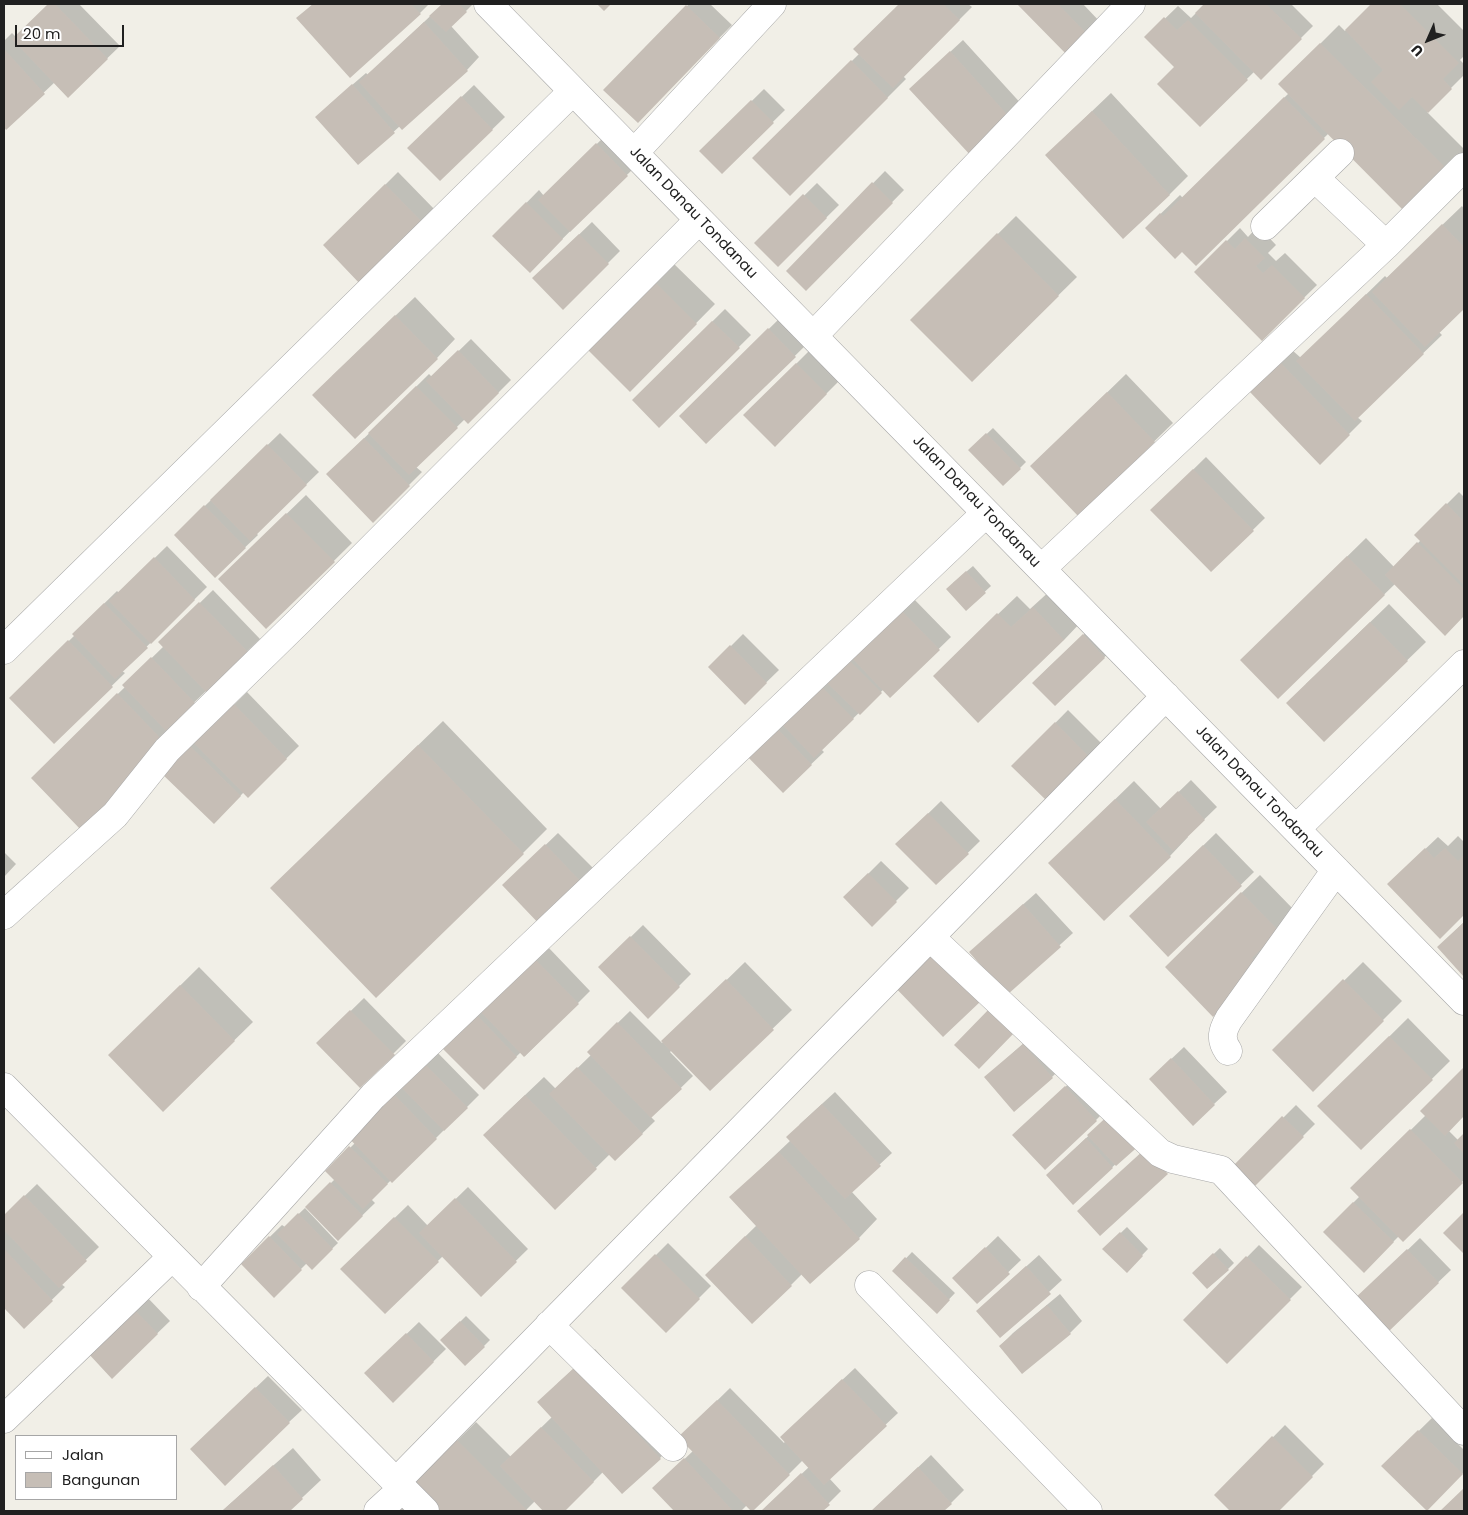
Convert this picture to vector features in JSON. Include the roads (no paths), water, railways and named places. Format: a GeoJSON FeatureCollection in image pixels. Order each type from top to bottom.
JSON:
{"type":"FeatureCollection","features":[{"type":"Feature","properties":{"kind":"street","name":"Jalan Danau Tondanau"},"geometry":{"type":"LineString","coordinates":[[488,4],[1464,1001]]}},
{"type":"Feature","properties":{"kind":"street"},"geometry":{"type":"LineString","coordinates":[[634,153],[772,4]]}},
{"type":"Feature","properties":{"kind":"street"},"geometry":{"type":"LineString","coordinates":[[813,336],[1131,4]]}},
{"type":"Feature","properties":{"kind":"street"},"geometry":{"type":"LineString","coordinates":[[4,650],[573,91]]}},
{"type":"Feature","properties":{"kind":"street"},"geometry":{"type":"LineString","coordinates":[[1265,226],[1340,153]]}},
{"type":"Feature","properties":{"kind":"street"},"geometry":{"type":"LineString","coordinates":[[1041,569],[1386,245],[1464,167]]}},
{"type":"Feature","properties":{"kind":"street"},"geometry":{"type":"LineString","coordinates":[[1315,178],[1386,245]]}},
{"type":"Feature","properties":{"kind":"street"},"geometry":{"type":"LineString","coordinates":[[4,915],[116,815],[167,750],[292,628],[699,220]]}},
{"type":"Feature","properties":{"kind":"street"},"geometry":{"type":"LineString","coordinates":[[201,1287],[373,1096],[986,513]]}},
{"type":"Feature","properties":{"kind":"street"},"geometry":{"type":"LineString","coordinates":[[1296,829],[1464,664]]}},
{"type":"Feature","properties":{"kind":"street"},"geometry":{"type":"LineString","coordinates":[[378,1511],[399,1485],[549,1325],[1166,696]]}},
{"type":"Feature","properties":{"kind":"street"},"geometry":{"type":"LineString","coordinates":[[1228,1051],[1222,1036],[1229,1019],[1336,870]]}},
{"type":"Feature","properties":{"kind":"street"},"geometry":{"type":"LineString","coordinates":[[930,937],[1160,1153],[1172,1159],[1221,1170],[1464,1431]]}},
{"type":"Feature","properties":{"kind":"street"},"geometry":{"type":"LineString","coordinates":[[4,1087],[424,1511]]}},
{"type":"Feature","properties":{"kind":"street"},"geometry":{"type":"LineString","coordinates":[[4,1419],[172,1257]]}},
{"type":"Feature","properties":{"kind":"street"},"geometry":{"type":"LineString","coordinates":[[869,1285],[1088,1511]]}},
{"type":"Feature","properties":{"kind":"street"},"geometry":{"type":"LineString","coordinates":[[549,1325],[673,1447]]}}]}
